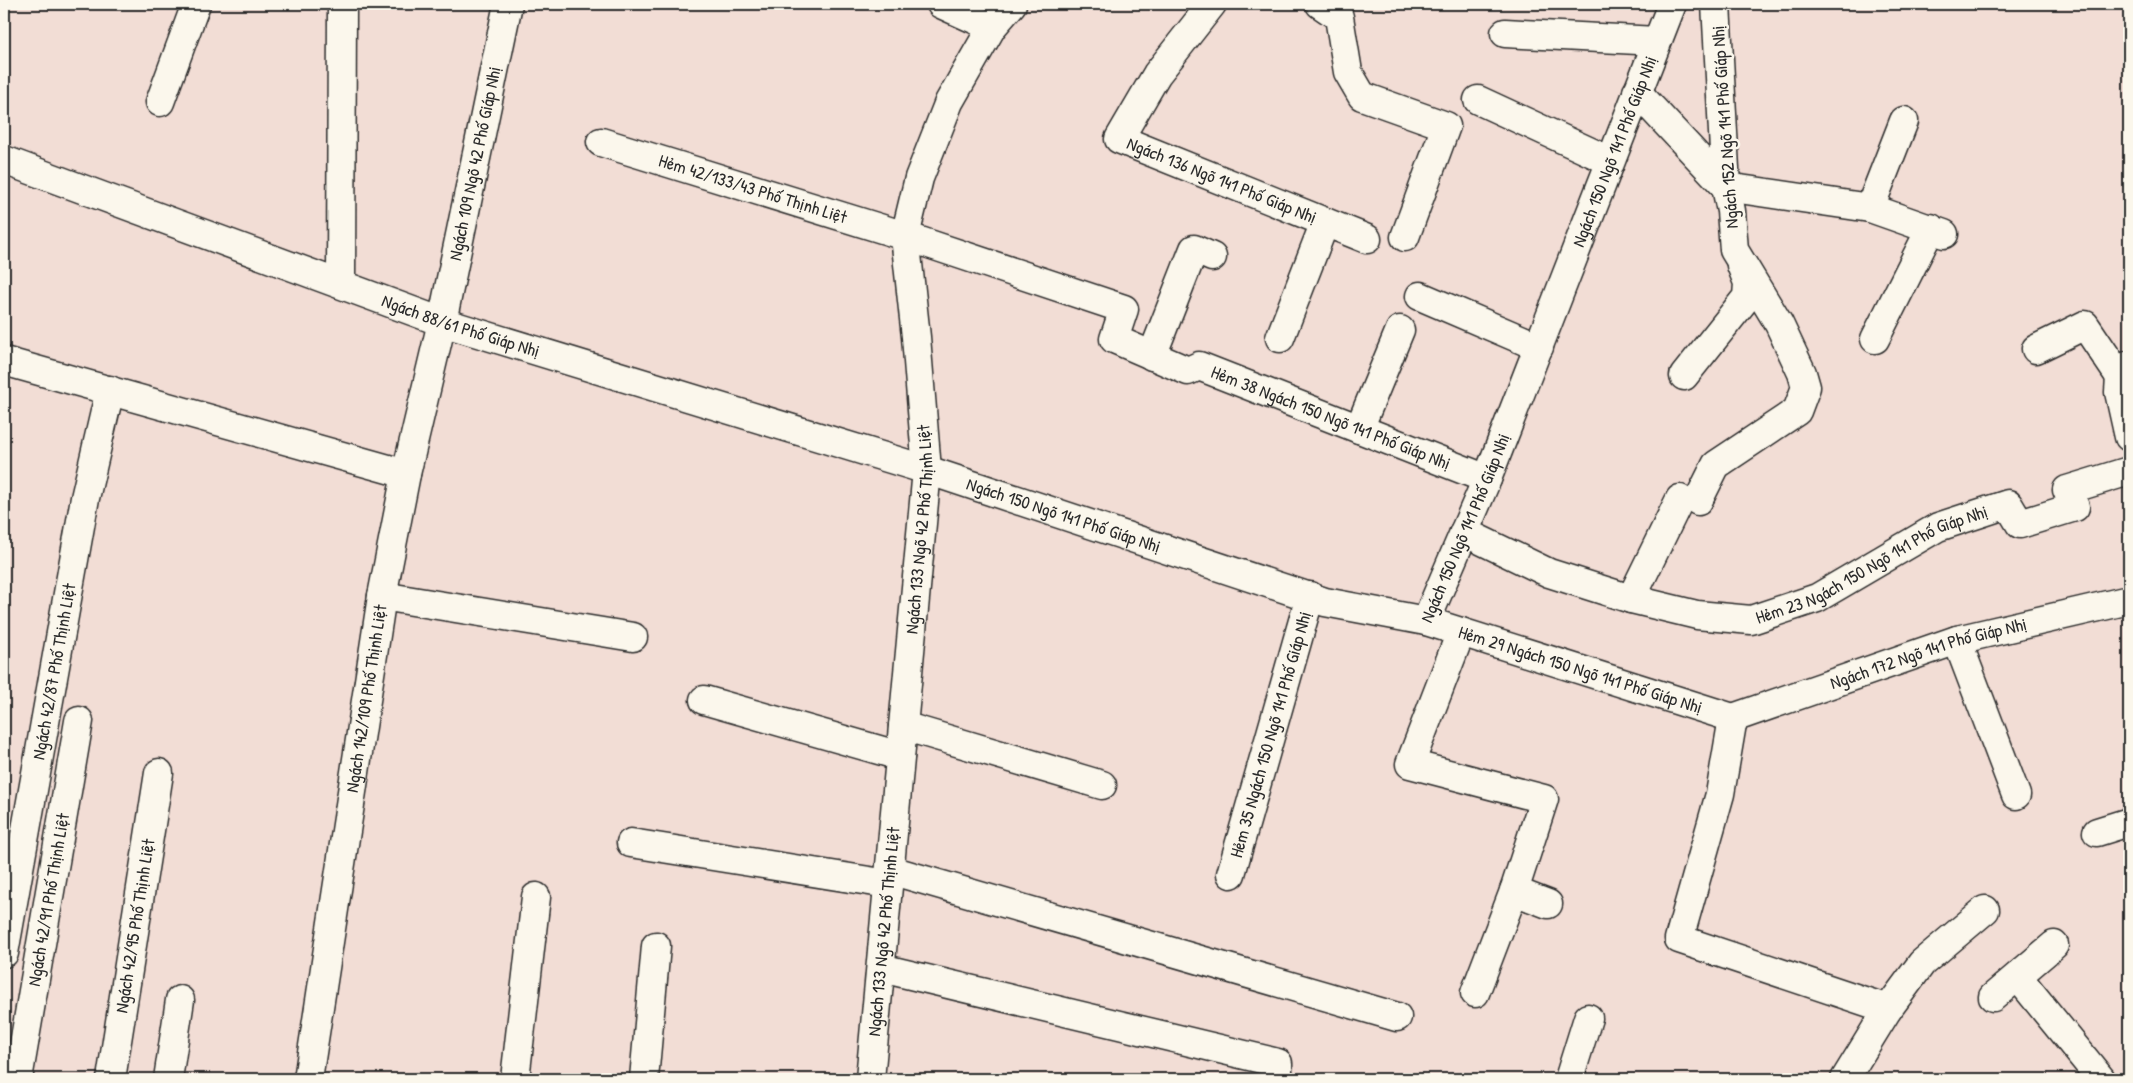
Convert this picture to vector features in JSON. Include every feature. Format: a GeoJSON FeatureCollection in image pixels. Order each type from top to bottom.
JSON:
{"type":"FeatureCollection","features":[{"type":"Feature","properties":{"kind":"street"},"geometry":{"type":"LineString","coordinates":[[160,102],[196,4]]}},
{"type":"Feature","properties":{"kind":"street"},"geometry":{"type":"LineString","coordinates":[[341,284],[342,4]]}},
{"type":"Feature","properties":{"kind":"street","name":"Ngách 109 Ngõ 42 Phố Giáp Nhị"},"geometry":{"type":"LineString","coordinates":[[442,322],[508,4]]}},
{"type":"Feature","properties":{"kind":"street"},"geometry":{"type":"LineString","coordinates":[[941,4],[992,27]]}},
{"type":"Feature","properties":{"kind":"street","name":"Ngách 133 Ngõ 42 Phố Thịnh Liệt"},"geometry":{"type":"LineString","coordinates":[[870,1079],[927,470],[905,236],[919,178],[949,102],[992,27],[1012,4]]}},
{"type":"Feature","properties":{"kind":"street","name":"Ngách 136 Ngõ 141 Phố Giáp Nhị"},"geometry":{"type":"LineString","coordinates":[[1212,4],[1157,74],[1119,139],[1367,239]]}},
{"type":"Feature","properties":{"kind":"street"},"geometry":{"type":"LineString","coordinates":[[1320,4],[1339,17],[1348,72],[1362,96],[1446,126],[1405,237]]}},
{"type":"Feature","properties":{"kind":"street","name":"Ngách 150 Ngõ 141 Phố Giáp Nhị"},"geometry":{"type":"LineString","coordinates":[[927,470],[1325,602],[1426,621],[1539,348],[1672,4]]}},
{"type":"Feature","properties":{"kind":"street","name":"Ngách 152 Ngõ 141 Phố Giáp Nhị"},"geometry":{"type":"LineString","coordinates":[[1684,376],[1747,297],[1748,284],[1734,250],[1731,210],[1726,187],[1716,4]]}},
{"type":"Feature","properties":{"kind":"street"},"geometry":{"type":"LineString","coordinates":[[1505,33],[1657,41]]}},
{"type":"Feature","properties":{"kind":"street"},"geometry":{"type":"LineString","coordinates":[[1637,92],[1726,187],[1870,208],[1938,231],[1875,339]]}},
{"type":"Feature","properties":{"kind":"street"},"geometry":{"type":"LineString","coordinates":[[1478,100],[1610,162]]}},
{"type":"Feature","properties":{"kind":"street"},"geometry":{"type":"LineString","coordinates":[[1870,208],[1904,121]]}},
{"type":"Feature","properties":{"kind":"street","name":"Hẻm 42/133/43 Phố Thịnh Liệt"},"geometry":{"type":"LineString","coordinates":[[601,142],[905,236]]}},
{"type":"Feature","properties":{"kind":"street","name":"Ngách 88/61 Phố Giáp Nhị"},"geometry":{"type":"LineString","coordinates":[[4,160],[442,322],[927,470]]}},
{"type":"Feature","properties":{"kind":"street"},"geometry":{"type":"LineString","coordinates":[[1280,338],[1325,222]]}},
{"type":"Feature","properties":{"kind":"street","name":"Hẻm 38 Ngách 150 Ngõ 141 Phố Giáp Nhị"},"geometry":{"type":"LineString","coordinates":[[905,236],[1124,309],[1114,339],[1188,371],[1199,366],[1486,479]]}},
{"type":"Feature","properties":{"kind":"street"},"geometry":{"type":"LineString","coordinates":[[1152,356],[1194,249],[1212,257]]}},
{"type":"Feature","properties":{"kind":"street","name":"Ngách 152 Ngõ 141 Phố Giáp Nhị"},"geometry":{"type":"LineString","coordinates":[[1631,599],[1689,500],[1716,465],[1797,411],[1806,387],[1802,373],[1779,324],[1734,250]]}},
{"type":"Feature","properties":{"kind":"street"},"geometry":{"type":"LineString","coordinates":[[1420,296],[1539,348]]}},
{"type":"Feature","properties":{"kind":"street","name":"Ngách 142/109 Phố Thịnh Liệt"},"geometry":{"type":"LineString","coordinates":[[308,1079],[382,596],[406,474],[442,322]]}},
{"type":"Feature","properties":{"kind":"street"},"geometry":{"type":"LineString","coordinates":[[2036,349],[2085,325],[2124,371],[2119,392],[2129,437]]}},
{"type":"Feature","properties":{"kind":"street"},"geometry":{"type":"LineString","coordinates":[[1359,429],[1400,330]]}},
{"type":"Feature","properties":{"kind":"street"},"geometry":{"type":"LineString","coordinates":[[4,361],[406,474]]}},
{"type":"Feature","properties":{"kind":"street","name":"Ngách 42/87 Phố Thịnh Liệt"},"geometry":{"type":"LineString","coordinates":[[4,953],[85,498],[110,390]]}},
{"type":"Feature","properties":{"kind":"street","name":"Hẻm 23 Ngách 150 Ngõ 141 Phố Giáp Nhị"},"geometry":{"type":"LineString","coordinates":[[1464,532],[1549,573],[1631,599],[1697,615],[1751,620],[1817,598],[1938,527],[2008,504],[2020,524],[2075,506],[2067,490],[2129,471]]}},
{"type":"Feature","properties":{"kind":"street"},"geometry":{"type":"LineString","coordinates":[[382,596],[633,637]]}},
{"type":"Feature","properties":{"kind":"street","name":"Hẻm 35 Ngách 150 Ngõ 141 Phố Giáp Nhị"},"geometry":{"type":"LineString","coordinates":[[1231,874],[1310,596]]}},
{"type":"Feature","properties":{"kind":"street","name":"Ngách 172 Ngõ 141 Phố Giáp Nhị"},"geometry":{"type":"LineString","coordinates":[[1732,718],[1957,640],[2129,600]]}},
{"type":"Feature","properties":{"kind":"street","name":"Hẻm 29 Ngách 150 Ngõ 141 Phố Giáp Nhị"},"geometry":{"type":"LineString","coordinates":[[1426,621],[1732,718]]}},
{"type":"Feature","properties":{"kind":"street"},"geometry":{"type":"LineString","coordinates":[[1461,632],[1401,770],[1544,799],[1514,891],[1475,993]]}},
{"type":"Feature","properties":{"kind":"street"},"geometry":{"type":"LineString","coordinates":[[1957,640],[2016,795]]}},
{"type":"Feature","properties":{"kind":"street"},"geometry":{"type":"LineString","coordinates":[[704,700],[900,756]]}},
{"type":"Feature","properties":{"kind":"street"},"geometry":{"type":"LineString","coordinates":[[1732,718],[1720,794],[1679,940],[1888,1009]]}},
{"type":"Feature","properties":{"kind":"street","name":"Ngách 42/91 Phố Thịnh Liệt"},"geometry":{"type":"LineString","coordinates":[[19,1079],[78,721]]}},
{"type":"Feature","properties":{"kind":"street"},"geometry":{"type":"LineString","coordinates":[[903,726],[1102,785]]}},
{"type":"Feature","properties":{"kind":"street","name":"Ngách 42/95 Phố Thịnh Liệt"},"geometry":{"type":"LineString","coordinates":[[111,1079],[159,773]]}},
{"type":"Feature","properties":{"kind":"street"},"geometry":{"type":"LineString","coordinates":[[631,843],[889,877],[1397,1017]]}},
{"type":"Feature","properties":{"kind":"street"},"geometry":{"type":"LineString","coordinates":[[1514,891],[1548,904]]}},
{"type":"Feature","properties":{"kind":"street"},"geometry":{"type":"LineString","coordinates":[[515,1079],[536,897]]}},
{"type":"Feature","properties":{"kind":"street"},"geometry":{"type":"LineString","coordinates":[[1855,1075],[1888,1009],[1922,963],[1985,910]]}},
{"type":"Feature","properties":{"kind":"street"},"geometry":{"type":"LineString","coordinates":[[1993,998],[2054,945]]}},
{"type":"Feature","properties":{"kind":"street"},"geometry":{"type":"LineString","coordinates":[[644,1079],[656,946]]}},
{"type":"Feature","properties":{"kind":"street"},"geometry":{"type":"LineString","coordinates":[[880,968],[1278,1063],[1278,1079]]}},
{"type":"Feature","properties":{"kind":"street"},"geometry":{"type":"LineString","coordinates":[[2018,976],[2101,1079]]}},
{"type":"Feature","properties":{"kind":"street"},"geometry":{"type":"LineString","coordinates":[[168,1079],[180,1000]]}},
{"type":"Feature","properties":{"kind":"street"},"geometry":{"type":"LineString","coordinates":[[1568,1079],[1588,1018]]}},
{"type":"Feature","properties":{"kind":"street"},"geometry":{"type":"LineString","coordinates":[[4,1074],[19,1079]]}}]}
